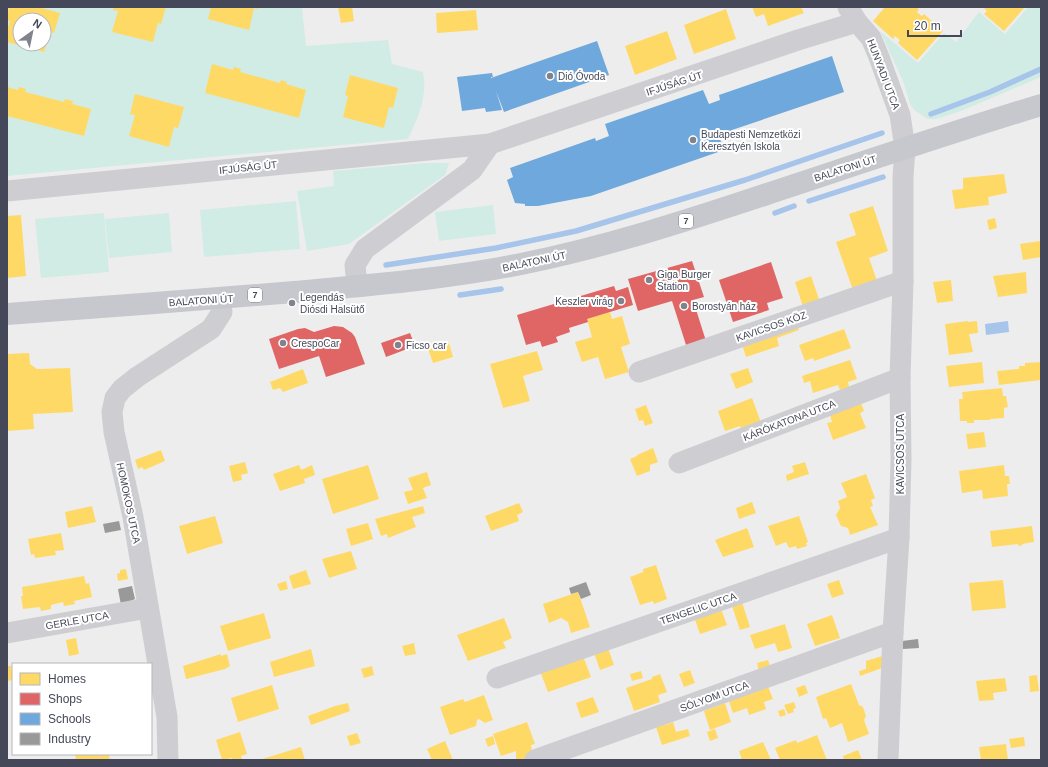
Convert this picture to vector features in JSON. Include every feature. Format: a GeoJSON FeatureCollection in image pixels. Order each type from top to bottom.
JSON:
{"type":"FeatureCollection","features":[{"type":"Feature","properties":{"kind":"main road","name":"BALATONI ÚT"},"geometry":{"type":"LineString","coordinates":[[7,314],[357,286],[462,275],[521,264],[623,240],[702,216],[905,148],[1041,105]]}},
{"type":"Feature","properties":{"kind":"street","name":"IFJÚSÁG ÚT"},"geometry":{"type":"LineString","coordinates":[[7,191],[490,144],[798,40],[853,14]]}},
{"type":"Feature","properties":{"kind":"street","name":"HUNYADI UTCA"},"geometry":{"type":"LineString","coordinates":[[853,14],[871,38],[879,57],[900,115],[905,148]]}},
{"type":"Feature","properties":{"kind":"street"},"geometry":{"type":"LineString","coordinates":[[357,286],[355,265],[365,249],[472,170],[490,144]]}},
{"type":"Feature","properties":{"kind":"street","name":"KAVICSOS UTCA"},"geometry":{"type":"LineString","coordinates":[[888,760],[893,632],[899,538],[903,182],[905,148]]}},
{"type":"Feature","properties":{"kind":"street","name":"KAVICSOS KÖZ"},"geometry":{"type":"LineString","coordinates":[[639,372],[903,281]]}},
{"type":"Feature","properties":{"kind":"street","name":"HOMOKOS UTCA"},"geometry":{"type":"LineString","coordinates":[[168,760],[167,717],[133,518],[114,432],[112,412],[115,398],[122,389],[137,377],[211,329],[222,312],[220,298]]}},
{"type":"Feature","properties":{"kind":"street","name":"KÁRÓKATONA UTCA"},"geometry":{"type":"LineString","coordinates":[[679,463],[900,378]]}},
{"type":"Feature","properties":{"kind":"street","name":"TENGELIC UTCA"},"geometry":{"type":"LineString","coordinates":[[497,678],[899,538]]}},
{"type":"Feature","properties":{"kind":"street","name":"GERLE UTCA"},"geometry":{"type":"LineString","coordinates":[[7,633],[148,608]]}},
{"type":"Feature","properties":{"kind":"street","name":"SÓLYOM UTCA"},"geometry":{"type":"LineString","coordinates":[[535,760],[893,632]]}},
{"type":"Feature","properties":{"kind":"green space"},"geometry":{"type":"Polygon","coordinates":[[[7,7],[302,7],[306,46],[388,40],[392,64],[423,72],[424,90],[421,107],[408,139],[7,176],[7,7]]]}},
{"type":"Feature","properties":{"kind":"green space"},"geometry":{"type":"Polygon","coordinates":[[[1028,7],[1041,7],[1041,77],[961,111],[936,119],[928,119],[915,111],[910,104],[903,81],[880,31],[918,63],[944,33],[956,42],[979,12],[1005,34],[1028,7]]]}},
{"type":"Feature","properties":{"kind":"green space"},"geometry":{"type":"Polygon","coordinates":[[[426,163],[449,163],[445,175],[349,244],[307,251],[297,191],[334,186],[333,171],[426,163]]]}},
{"type":"Feature","properties":{"kind":"green space"},"geometry":{"type":"Polygon","coordinates":[[[296,201],[300,249],[204,257],[200,210],[296,201]]]}},
{"type":"Feature","properties":{"kind":"green space"},"geometry":{"type":"Polygon","coordinates":[[[493,205],[496,234],[439,241],[435,212],[493,205]]]}},
{"type":"Feature","properties":{"kind":"green space"},"geometry":{"type":"Polygon","coordinates":[[[104,213],[109,272],[41,278],[35,219],[104,213]]]}},
{"type":"Feature","properties":{"kind":"green space"},"geometry":{"type":"Polygon","coordinates":[[[169,213],[172,252],[109,258],[105,219],[169,213]]]}},
{"type":"Feature","properties":{"kind":"water"},"geometry":{"type":"Polygon","coordinates":[[[1008,321],[1009,332],[986,335],[985,324],[1008,321]]]}},
{"type":"Feature","properties":{"kind":"building: Homes"},"geometry":{"type":"Polygon","coordinates":[[[9,7],[38,7],[60,13],[54,33],[52,32],[52,12],[12,12],[12,43],[7,42],[7,31],[10,21],[7,20],[9,7]]]}},
{"type":"Feature","properties":{"kind":"building: Homes"},"geometry":{"type":"Polygon","coordinates":[[[114,7],[166,7],[161,24],[158,23],[153,42],[112,32],[118,11],[113,10],[114,7]]]}},
{"type":"Feature","properties":{"kind":"building: Homes"},"geometry":{"type":"Polygon","coordinates":[[[211,7],[259,7],[258,9],[254,8],[249,30],[208,19],[211,7]]]}},
{"type":"Feature","properties":{"kind":"building: Homes"},"geometry":{"type":"Polygon","coordinates":[[[338,7],[352,7],[354,21],[341,23],[338,7]]]}},
{"type":"Feature","properties":{"kind":"building: Homes"},"geometry":{"type":"Polygon","coordinates":[[[752,7],[801,7],[804,13],[768,26],[764,14],[756,17],[752,7]]]}},
{"type":"Feature","properties":{"kind":"building: Homes"},"geometry":{"type":"Polygon","coordinates":[[[885,7],[916,7],[919,9],[917,12],[919,14],[922,16],[924,14],[943,31],[917,60],[898,43],[900,40],[895,36],[893,39],[873,21],[885,7]]]}},
{"type":"Feature","properties":{"kind":"building: Homes"},"geometry":{"type":"Polygon","coordinates":[[[983,7],[1025,7],[1004,31],[984,14],[987,11],[983,7]]]}},
{"type":"Feature","properties":{"kind":"building: Homes"},"geometry":{"type":"Polygon","coordinates":[[[726,9],[736,39],[694,54],[684,25],[726,9]]]}},
{"type":"Feature","properties":{"kind":"building: Homes"},"geometry":{"type":"Polygon","coordinates":[[[476,10],[478,30],[437,33],[436,13],[476,10]]]}},
{"type":"Feature","properties":{"kind":"building: Homes"},"geometry":{"type":"Polygon","coordinates":[[[667,31],[677,59],[635,75],[625,46],[667,31]]]}},
{"type":"Feature","properties":{"kind":"building: Homes"},"geometry":{"type":"Polygon","coordinates":[[[212,64],[233,70],[234,67],[241,69],[240,72],[280,83],[281,80],[287,82],[286,84],[306,90],[299,118],[205,93],[212,64]]]}},
{"type":"Feature","properties":{"kind":"building: Homes"},"geometry":{"type":"Polygon","coordinates":[[[350,75],[398,88],[393,108],[389,107],[384,128],[343,117],[348,96],[345,95],[350,75]]]}},
{"type":"Feature","properties":{"kind":"building: Homes"},"geometry":{"type":"Polygon","coordinates":[[[7,87],[18,90],[19,87],[26,89],[25,92],[64,102],[65,99],[73,101],[72,104],[91,109],[84,136],[7,116],[7,87]]]}},
{"type":"Feature","properties":{"kind":"building: Homes"},"geometry":{"type":"Polygon","coordinates":[[[135,94],[184,107],[178,128],[174,127],[169,147],[129,136],[135,115],[130,114],[135,94]]]}},
{"type":"Feature","properties":{"kind":"building: Homes"},"geometry":{"type":"Polygon","coordinates":[[[1004,174],[1007,193],[988,197],[989,205],[955,209],[952,190],[963,189],[963,178],[1004,174]]]}},
{"type":"Feature","properties":{"kind":"building: Homes"},"geometry":{"type":"Polygon","coordinates":[[[873,206],[888,251],[869,258],[877,281],[853,290],[836,242],[856,235],[849,214],[873,206]]]}},
{"type":"Feature","properties":{"kind":"building: Homes"},"geometry":{"type":"Polygon","coordinates":[[[21,215],[26,276],[7,278],[7,216],[21,215]]]}},
{"type":"Feature","properties":{"kind":"building: Homes"},"geometry":{"type":"Polygon","coordinates":[[[995,218],[997,228],[989,230],[987,220],[995,218]]]}},
{"type":"Feature","properties":{"kind":"building: Homes"},"geometry":{"type":"Polygon","coordinates":[[[1040,241],[1041,257],[1023,260],[1020,244],[1040,241]]]}},
{"type":"Feature","properties":{"kind":"building: Homes"},"geometry":{"type":"Polygon","coordinates":[[[1026,272],[1027,293],[998,297],[993,276],[1026,272]]]}},
{"type":"Feature","properties":{"kind":"building: Homes"},"geometry":{"type":"Polygon","coordinates":[[[811,276],[820,302],[803,307],[795,282],[811,276]]]}},
{"type":"Feature","properties":{"kind":"building: Homes"},"geometry":{"type":"Polygon","coordinates":[[[951,280],[953,301],[937,303],[933,282],[951,280]]]}},
{"type":"Feature","properties":{"kind":"building: Homes"},"geometry":{"type":"Polygon","coordinates":[[[610,312],[612,319],[622,316],[630,344],[621,347],[629,372],[605,379],[598,357],[582,362],[575,342],[592,337],[587,319],[610,312]]]}},
{"type":"Feature","properties":{"kind":"building: Homes"},"geometry":{"type":"Polygon","coordinates":[[[977,321],[978,333],[969,334],[973,352],[949,355],[945,324],[977,321]]]}},
{"type":"Feature","properties":{"kind":"building: Homes"},"geometry":{"type":"Polygon","coordinates":[[[796,323],[799,330],[777,338],[779,346],[746,357],[742,344],[796,323]]]}},
{"type":"Feature","properties":{"kind":"building: Homes"},"geometry":{"type":"Polygon","coordinates":[[[844,329],[851,348],[814,361],[813,358],[805,361],[799,345],[844,329]]]}},
{"type":"Feature","properties":{"kind":"building: Homes"},"geometry":{"type":"Polygon","coordinates":[[[449,343],[453,357],[433,363],[428,349],[449,343]]]}},
{"type":"Feature","properties":{"kind":"building: Homes"},"geometry":{"type":"Polygon","coordinates":[[[537,351],[543,370],[523,376],[530,401],[503,408],[490,364],[537,351]]]}},
{"type":"Feature","properties":{"kind":"building: Homes"},"geometry":{"type":"Polygon","coordinates":[[[29,353],[30,364],[37,369],[70,368],[73,412],[33,414],[34,429],[7,431],[7,354],[29,353]]]}},
{"type":"Feature","properties":{"kind":"building: Homes"},"geometry":{"type":"Polygon","coordinates":[[[850,360],[857,379],[848,382],[849,387],[840,390],[838,385],[813,393],[810,381],[804,383],[802,376],[850,360]]]}},
{"type":"Feature","properties":{"kind":"building: Homes"},"geometry":{"type":"Polygon","coordinates":[[[982,362],[984,383],[949,387],[946,366],[982,362]]]}},
{"type":"Feature","properties":{"kind":"building: Homes"},"geometry":{"type":"Polygon","coordinates":[[[1041,362],[1041,380],[999,385],[997,371],[1019,369],[1019,366],[1025,366],[1025,363],[1041,362]]]}},
{"type":"Feature","properties":{"kind":"building: Homes"},"geometry":{"type":"Polygon","coordinates":[[[748,368],[753,382],[736,389],[730,374],[748,368]]]}},
{"type":"Feature","properties":{"kind":"building: Homes"},"geometry":{"type":"Polygon","coordinates":[[[303,369],[308,383],[283,392],[280,388],[273,390],[270,382],[303,369]]]}},
{"type":"Feature","properties":{"kind":"building: Homes"},"geometry":{"type":"Polygon","coordinates":[[[1002,388],[1003,396],[1006,396],[1008,407],[1004,408],[1004,418],[974,420],[974,423],[960,421],[959,399],[963,399],[962,392],[1002,388]]]}},
{"type":"Feature","properties":{"kind":"building: Homes"},"geometry":{"type":"Polygon","coordinates":[[[752,398],[763,428],[743,435],[740,426],[725,431],[718,411],[752,398]]]}},
{"type":"Feature","properties":{"kind":"building: Homes"},"geometry":{"type":"Polygon","coordinates":[[[860,400],[864,411],[860,413],[866,428],[833,440],[827,423],[832,422],[829,412],[860,400]]]}},
{"type":"Feature","properties":{"kind":"building: Homes"},"geometry":{"type":"Polygon","coordinates":[[[646,405],[653,423],[645,426],[643,420],[639,421],[635,409],[646,405]]]}},
{"type":"Feature","properties":{"kind":"building: Homes"},"geometry":{"type":"Polygon","coordinates":[[[984,432],[986,447],[968,449],[966,434],[984,432]]]}},
{"type":"Feature","properties":{"kind":"building: Homes"},"geometry":{"type":"Polygon","coordinates":[[[653,448],[658,462],[650,465],[650,471],[637,476],[630,459],[653,448]]]}},
{"type":"Feature","properties":{"kind":"building: Homes"},"geometry":{"type":"Polygon","coordinates":[[[161,450],[165,461],[144,470],[142,467],[138,469],[135,460],[161,450]]]}},
{"type":"Feature","properties":{"kind":"building: Homes"},"geometry":{"type":"Polygon","coordinates":[[[245,462],[248,473],[241,475],[242,480],[233,482],[229,466],[245,462]]]}},
{"type":"Feature","properties":{"kind":"building: Homes"},"geometry":{"type":"Polygon","coordinates":[[[805,462],[809,474],[787,481],[786,475],[794,472],[792,466],[805,462]]]}},
{"type":"Feature","properties":{"kind":"building: Homes"},"geometry":{"type":"Polygon","coordinates":[[[299,465],[301,470],[312,465],[315,475],[304,479],[305,483],[280,491],[273,474],[299,465]]]}},
{"type":"Feature","properties":{"kind":"building: Homes"},"geometry":{"type":"Polygon","coordinates":[[[368,465],[379,499],[333,514],[322,479],[368,465]]]}},
{"type":"Feature","properties":{"kind":"building: Homes"},"geometry":{"type":"Polygon","coordinates":[[[1004,465],[1005,476],[1009,476],[1010,484],[1007,484],[1008,496],[983,499],[982,490],[962,493],[959,471],[1004,465]]]}},
{"type":"Feature","properties":{"kind":"building: Homes"},"geometry":{"type":"Polygon","coordinates":[[[427,472],[431,485],[423,488],[427,498],[408,504],[404,492],[413,490],[408,478],[427,472]]]}},
{"type":"Feature","properties":{"kind":"building: Homes"},"geometry":{"type":"Polygon","coordinates":[[[866,474],[875,498],[871,500],[873,506],[870,507],[878,525],[850,535],[848,528],[841,526],[836,515],[840,508],[838,501],[847,497],[841,483],[866,474]]]}},
{"type":"Feature","properties":{"kind":"building: Homes"},"geometry":{"type":"Polygon","coordinates":[[[752,502],[756,513],[739,519],[736,508],[752,502]]]}},
{"type":"Feature","properties":{"kind":"building: Homes"},"geometry":{"type":"Polygon","coordinates":[[[519,503],[523,512],[517,515],[519,521],[491,531],[485,516],[519,503]]]}},
{"type":"Feature","properties":{"kind":"building: Homes"},"geometry":{"type":"Polygon","coordinates":[[[92,506],[96,522],[68,528],[65,512],[92,506]]]}},
{"type":"Feature","properties":{"kind":"building: Homes"},"geometry":{"type":"Polygon","coordinates":[[[423,506],[425,513],[412,517],[416,527],[388,538],[387,534],[381,536],[375,519],[423,506]]]}},
{"type":"Feature","properties":{"kind":"building: Homes"},"geometry":{"type":"Polygon","coordinates":[[[215,516],[223,543],[187,554],[179,526],[215,516]]]}},
{"type":"Feature","properties":{"kind":"building: Homes"},"geometry":{"type":"Polygon","coordinates":[[[799,516],[808,542],[806,543],[807,546],[797,549],[796,546],[789,548],[786,542],[776,546],[768,526],[799,516]]]}},
{"type":"Feature","properties":{"kind":"building: Homes"},"geometry":{"type":"Polygon","coordinates":[[[368,523],[373,539],[351,546],[346,529],[368,523]]]}},
{"type":"Feature","properties":{"kind":"building: Homes"},"geometry":{"type":"Polygon","coordinates":[[[1032,526],[1034,542],[1018,546],[1018,544],[992,547],[990,531],[1032,526]]]}},
{"type":"Feature","properties":{"kind":"building: Homes"},"geometry":{"type":"Polygon","coordinates":[[[747,528],[754,547],[723,557],[715,540],[747,528]]]}},
{"type":"Feature","properties":{"kind":"building: Homes"},"geometry":{"type":"Polygon","coordinates":[[[61,533],[64,550],[55,551],[56,555],[35,558],[34,554],[31,555],[28,539],[61,533]]]}},
{"type":"Feature","properties":{"kind":"building: Homes"},"geometry":{"type":"Polygon","coordinates":[[[351,551],[357,569],[329,578],[322,559],[351,551]]]}},
{"type":"Feature","properties":{"kind":"building: Homes"},"geometry":{"type":"Polygon","coordinates":[[[656,565],[667,599],[654,604],[653,601],[640,605],[630,577],[643,572],[643,569],[656,565]]]}},
{"type":"Feature","properties":{"kind":"building: Homes"},"geometry":{"type":"Polygon","coordinates":[[[126,569],[128,579],[118,581],[117,574],[120,573],[120,570],[126,569]]]}},
{"type":"Feature","properties":{"kind":"building: Homes"},"geometry":{"type":"Polygon","coordinates":[[[306,570],[311,584],[293,589],[289,576],[306,570]]]}},
{"type":"Feature","properties":{"kind":"building: Homes"},"geometry":{"type":"Polygon","coordinates":[[[84,576],[86,584],[89,583],[92,597],[74,601],[75,604],[64,606],[63,602],[51,605],[51,609],[41,611],[40,607],[23,609],[21,596],[23,596],[22,587],[84,576]]]}},
{"type":"Feature","properties":{"kind":"building: Homes"},"geometry":{"type":"Polygon","coordinates":[[[839,580],[844,594],[832,598],[827,584],[839,580]]]}},
{"type":"Feature","properties":{"kind":"building: Homes"},"geometry":{"type":"Polygon","coordinates":[[[1003,580],[1006,608],[972,611],[969,583],[1003,580]]]}},
{"type":"Feature","properties":{"kind":"building: Homes"},"geometry":{"type":"Polygon","coordinates":[[[286,581],[288,589],[280,591],[277,584],[286,581]]]}},
{"type":"Feature","properties":{"kind":"building: Homes"},"geometry":{"type":"Polygon","coordinates":[[[578,592],[590,627],[571,633],[568,622],[561,618],[549,623],[543,604],[578,592]]]}},
{"type":"Feature","properties":{"kind":"building: Homes"},"geometry":{"type":"Polygon","coordinates":[[[742,602],[750,627],[740,630],[732,606],[742,602]]]}},
{"type":"Feature","properties":{"kind":"building: Homes"},"geometry":{"type":"Polygon","coordinates":[[[720,606],[727,625],[700,634],[693,614],[720,606]]]}},
{"type":"Feature","properties":{"kind":"building: Homes"},"geometry":{"type":"Polygon","coordinates":[[[264,613],[271,638],[228,651],[220,626],[264,613]]]}},
{"type":"Feature","properties":{"kind":"building: Homes"},"geometry":{"type":"Polygon","coordinates":[[[832,615],[840,638],[815,646],[807,624],[832,615]]]}},
{"type":"Feature","properties":{"kind":"building: Homes"},"geometry":{"type":"Polygon","coordinates":[[[504,618],[512,638],[503,642],[506,648],[468,661],[457,635],[504,618]]]}},
{"type":"Feature","properties":{"kind":"building: Homes"},"geometry":{"type":"Polygon","coordinates":[[[785,624],[792,648],[778,652],[775,643],[755,649],[750,635],[785,624]]]}},
{"type":"Feature","properties":{"kind":"building: Homes"},"geometry":{"type":"Polygon","coordinates":[[[76,638],[79,654],[69,656],[66,640],[76,638]]]}},
{"type":"Feature","properties":{"kind":"building: Homes"},"geometry":{"type":"Polygon","coordinates":[[[414,643],[416,654],[405,656],[402,646],[414,643]]]}},
{"type":"Feature","properties":{"kind":"building: Homes"},"geometry":{"type":"Polygon","coordinates":[[[608,648],[614,665],[600,670],[594,653],[608,648]]]}},
{"type":"Feature","properties":{"kind":"building: Homes"},"geometry":{"type":"Polygon","coordinates":[[[311,649],[315,666],[274,677],[270,662],[311,649]]]}},
{"type":"Feature","properties":{"kind":"building: Homes"},"geometry":{"type":"Polygon","coordinates":[[[221,654],[221,656],[227,654],[230,666],[225,669],[186,679],[183,666],[221,654]]]}},
{"type":"Feature","properties":{"kind":"building: Homes"},"geometry":{"type":"Polygon","coordinates":[[[583,656],[591,677],[548,692],[540,671],[583,656]]]}},
{"type":"Feature","properties":{"kind":"building: Homes"},"geometry":{"type":"Polygon","coordinates":[[[882,656],[882,668],[860,676],[859,671],[866,669],[866,661],[882,656]]]}},
{"type":"Feature","properties":{"kind":"building: Homes"},"geometry":{"type":"Polygon","coordinates":[[[768,660],[771,669],[759,672],[757,663],[768,660]]]}},
{"type":"Feature","properties":{"kind":"building: Homes"},"geometry":{"type":"Polygon","coordinates":[[[7,666],[11,666],[12,680],[7,681],[7,666]]]}},
{"type":"Feature","properties":{"kind":"building: Homes"},"geometry":{"type":"Polygon","coordinates":[[[372,666],[374,675],[364,678],[361,669],[372,666]]]}},
{"type":"Feature","properties":{"kind":"building: Homes"},"geometry":{"type":"Polygon","coordinates":[[[690,670],[695,683],[684,687],[679,674],[690,670]]]}},
{"type":"Feature","properties":{"kind":"building: Homes"},"geometry":{"type":"Polygon","coordinates":[[[641,671],[643,678],[632,681],[630,674],[641,671]]]}},
{"type":"Feature","properties":{"kind":"building: Homes"},"geometry":{"type":"Polygon","coordinates":[[[660,674],[667,692],[658,695],[660,702],[634,711],[626,688],[652,679],[652,677],[660,674]]]}},
{"type":"Feature","properties":{"kind":"building: Homes"},"geometry":{"type":"Polygon","coordinates":[[[1037,675],[1039,691],[1030,692],[1029,676],[1037,675]]]}},
{"type":"Feature","properties":{"kind":"building: Homes"},"geometry":{"type":"Polygon","coordinates":[[[1005,678],[1007,691],[993,693],[994,700],[979,701],[976,681],[1005,678]]]}},
{"type":"Feature","properties":{"kind":"building: Homes"},"geometry":{"type":"Polygon","coordinates":[[[766,682],[773,699],[764,702],[766,709],[749,715],[747,708],[733,713],[727,696],[766,682]]]}},
{"type":"Feature","properties":{"kind":"building: Homes"},"geometry":{"type":"Polygon","coordinates":[[[851,684],[859,705],[863,707],[866,716],[864,720],[869,734],[848,742],[842,723],[830,728],[826,718],[823,719],[816,697],[851,684]]]}},
{"type":"Feature","properties":{"kind":"building: Homes"},"geometry":{"type":"Polygon","coordinates":[[[272,685],[279,709],[238,722],[231,698],[272,685]]]}},
{"type":"Feature","properties":{"kind":"building: Homes"},"geometry":{"type":"Polygon","coordinates":[[[805,685],[808,693],[799,697],[796,688],[805,685]]]}},
{"type":"Feature","properties":{"kind":"building: Homes"},"geometry":{"type":"Polygon","coordinates":[[[484,695],[493,720],[485,723],[479,719],[477,720],[476,726],[450,735],[440,707],[463,699],[465,702],[484,695]]]}},
{"type":"Feature","properties":{"kind":"building: Homes"},"geometry":{"type":"Polygon","coordinates":[[[593,697],[599,712],[581,718],[576,703],[593,697]]]}},
{"type":"Feature","properties":{"kind":"building: Homes"},"geometry":{"type":"Polygon","coordinates":[[[794,702],[796,708],[793,709],[794,712],[788,714],[784,705],[794,702]]]}},
{"type":"Feature","properties":{"kind":"building: Homes"},"geometry":{"type":"Polygon","coordinates":[[[348,703],[350,711],[311,725],[308,716],[348,703]]]}},
{"type":"Feature","properties":{"kind":"building: Homes"},"geometry":{"type":"Polygon","coordinates":[[[725,703],[731,722],[710,730],[704,711],[725,703]]]}},
{"type":"Feature","properties":{"kind":"building: Homes"},"geometry":{"type":"Polygon","coordinates":[[[784,709],[786,715],[780,717],[778,711],[784,709]]]}},
{"type":"Feature","properties":{"kind":"building: Homes"},"geometry":{"type":"Polygon","coordinates":[[[664,721],[665,725],[673,722],[676,732],[688,729],[690,736],[662,745],[655,724],[664,721]]]}},
{"type":"Feature","properties":{"kind":"building: Homes"},"geometry":{"type":"Polygon","coordinates":[[[527,722],[535,744],[531,745],[533,756],[522,760],[516,760],[516,751],[501,756],[493,734],[527,722]]]}},
{"type":"Feature","properties":{"kind":"building: Homes"},"geometry":{"type":"Polygon","coordinates":[[[715,729],[718,738],[710,741],[707,732],[715,729]]]}},
{"type":"Feature","properties":{"kind":"building: Homes"},"geometry":{"type":"Polygon","coordinates":[[[240,732],[247,754],[241,756],[242,759],[240,760],[233,760],[232,758],[222,760],[216,740],[240,732]]]}},
{"type":"Feature","properties":{"kind":"building: Homes"},"geometry":{"type":"Polygon","coordinates":[[[357,733],[361,743],[350,746],[347,736],[357,733]]]}},
{"type":"Feature","properties":{"kind":"building: Homes"},"geometry":{"type":"Polygon","coordinates":[[[817,735],[827,760],[780,760],[775,748],[796,740],[797,743],[817,735]]]}},
{"type":"Feature","properties":{"kind":"building: Homes"},"geometry":{"type":"Polygon","coordinates":[[[493,736],[495,744],[488,747],[485,739],[493,736]]]}},
{"type":"Feature","properties":{"kind":"building: Homes"},"geometry":{"type":"Polygon","coordinates":[[[1024,737],[1025,746],[1011,748],[1009,739],[1024,737]]]}},
{"type":"Feature","properties":{"kind":"building: Homes"},"geometry":{"type":"Polygon","coordinates":[[[445,741],[453,760],[432,760],[427,749],[445,741]]]}},
{"type":"Feature","properties":{"kind":"building: Homes"},"geometry":{"type":"Polygon","coordinates":[[[763,742],[771,760],[742,760],[739,751],[763,742]]]}},
{"type":"Feature","properties":{"kind":"building: Homes"},"geometry":{"type":"Polygon","coordinates":[[[1006,744],[1008,760],[981,760],[979,747],[1006,744]]]}},
{"type":"Feature","properties":{"kind":"building: Homes"},"geometry":{"type":"Polygon","coordinates":[[[301,747],[305,760],[259,760],[301,747]]]}},
{"type":"Feature","properties":{"kind":"building: Homes"},"geometry":{"type":"Polygon","coordinates":[[[858,750],[862,760],[844,760],[843,756],[858,750]]]}},
{"type":"Feature","properties":{"kind":"building: Homes"},"geometry":{"type":"Polygon","coordinates":[[[75,755],[109,755],[110,760],[76,760],[75,755]]]}},
{"type":"Feature","properties":{"kind":"building: Shops","name":"Borostyán ház"},"geometry":{"type":"Polygon","coordinates":[[[692,261],[704,297],[693,300],[706,341],[687,348],[672,301],[638,311],[628,279],[692,261]]]}},
{"type":"Feature","properties":{"kind":"building: Shops"},"geometry":{"type":"Polygon","coordinates":[[[771,262],[783,298],[767,303],[769,310],[733,322],[719,280],[771,262]]]}},
{"type":"Feature","properties":{"kind":"building: Shops"},"geometry":{"type":"Polygon","coordinates":[[[614,286],[616,291],[628,287],[633,305],[587,319],[588,322],[569,328],[570,332],[556,337],[558,342],[542,347],[540,341],[526,345],[517,315],[614,286]]]}},
{"type":"Feature","properties":{"kind":"building: Shops"},"geometry":{"type":"Polygon","coordinates":[[[334,326],[343,327],[352,333],[355,337],[365,364],[326,377],[319,356],[279,369],[269,339],[298,329],[305,328],[314,332],[334,326]]]}},
{"type":"Feature","properties":{"kind":"building: Shops","name":"Ficso car"},"geometry":{"type":"Polygon","coordinates":[[[410,333],[415,346],[386,357],[381,343],[410,333]]]}},
{"type":"Feature","properties":{"kind":"building: Schools","name":"Dió Óvoda"},"geometry":{"type":"Polygon","coordinates":[[[597,41],[609,75],[504,112],[496,91],[502,110],[486,112],[485,108],[462,111],[457,77],[492,73],[493,77],[491,78],[597,41]]]}},
{"type":"Feature","properties":{"kind":"building: Schools"},"geometry":{"type":"Polygon","coordinates":[[[832,56],[844,92],[732,130],[734,135],[720,139],[724,150],[591,196],[538,206],[525,206],[525,204],[515,203],[507,180],[513,177],[510,168],[595,138],[596,141],[609,136],[605,124],[703,90],[709,104],[720,100],[719,95],[832,56]]]}},
{"type":"Feature","properties":{"kind":"building: Industry"},"geometry":{"type":"Polygon","coordinates":[[[119,521],[121,530],[105,533],[103,524],[119,521]]]}},
{"type":"Feature","properties":{"kind":"building: Industry"},"geometry":{"type":"Polygon","coordinates":[[[586,582],[591,595],[581,599],[578,592],[571,594],[569,588],[586,582]]]}},
{"type":"Feature","properties":{"kind":"building: Industry"},"geometry":{"type":"Polygon","coordinates":[[[132,586],[135,599],[121,605],[118,589],[132,586]]]}},
{"type":"Feature","properties":{"kind":"building: Industry"},"geometry":{"type":"Polygon","coordinates":[[[918,639],[919,648],[903,649],[902,641],[918,639]]]}},
{"type":"Feature","properties":{"kind":"waterway"},"geometry":{"type":"LineString","coordinates":[[931,114],[990,92],[1041,69]]}},
{"type":"Feature","properties":{"kind":"waterway"},"geometry":{"type":"LineString","coordinates":[[386,265],[496,248],[576,231],[745,180],[882,133]]}},
{"type":"Feature","properties":{"kind":"waterway"},"geometry":{"type":"LineString","coordinates":[[809,201],[883,177]]}},
{"type":"Feature","properties":{"kind":"waterway"},"geometry":{"type":"LineString","coordinates":[[775,213],[794,206]]}},
{"type":"Feature","properties":{"kind":"waterway"},"geometry":{"type":"LineString","coordinates":[[460,295],[501,289]]}},
{"type":"Feature","properties":{"kind":"place","name":"Dió Óvoda"},"geometry":{"type":"Point","coordinates":[550,76]}},
{"type":"Feature","properties":{"kind":"place","name":"Budapesti Nemzetközi Keresztyén Iskola"},"geometry":{"type":"Point","coordinates":[693,140]}},
{"type":"Feature","properties":{"kind":"place","name":"Giga Burger Station"},"geometry":{"type":"Point","coordinates":[649,280]}},
{"type":"Feature","properties":{"kind":"place","name":"Keszler virág"},"geometry":{"type":"Point","coordinates":[621,301]}},
{"type":"Feature","properties":{"kind":"place","name":"Legendás Diósdi Halsütő"},"geometry":{"type":"Point","coordinates":[292,303]}},
{"type":"Feature","properties":{"kind":"place","name":"Borostyán ház"},"geometry":{"type":"Point","coordinates":[684,306]}},
{"type":"Feature","properties":{"kind":"place","name":"CrespoCar"},"geometry":{"type":"Point","coordinates":[283,343]}},
{"type":"Feature","properties":{"kind":"place","name":"Ficso car"},"geometry":{"type":"Point","coordinates":[398,345]}}]}
